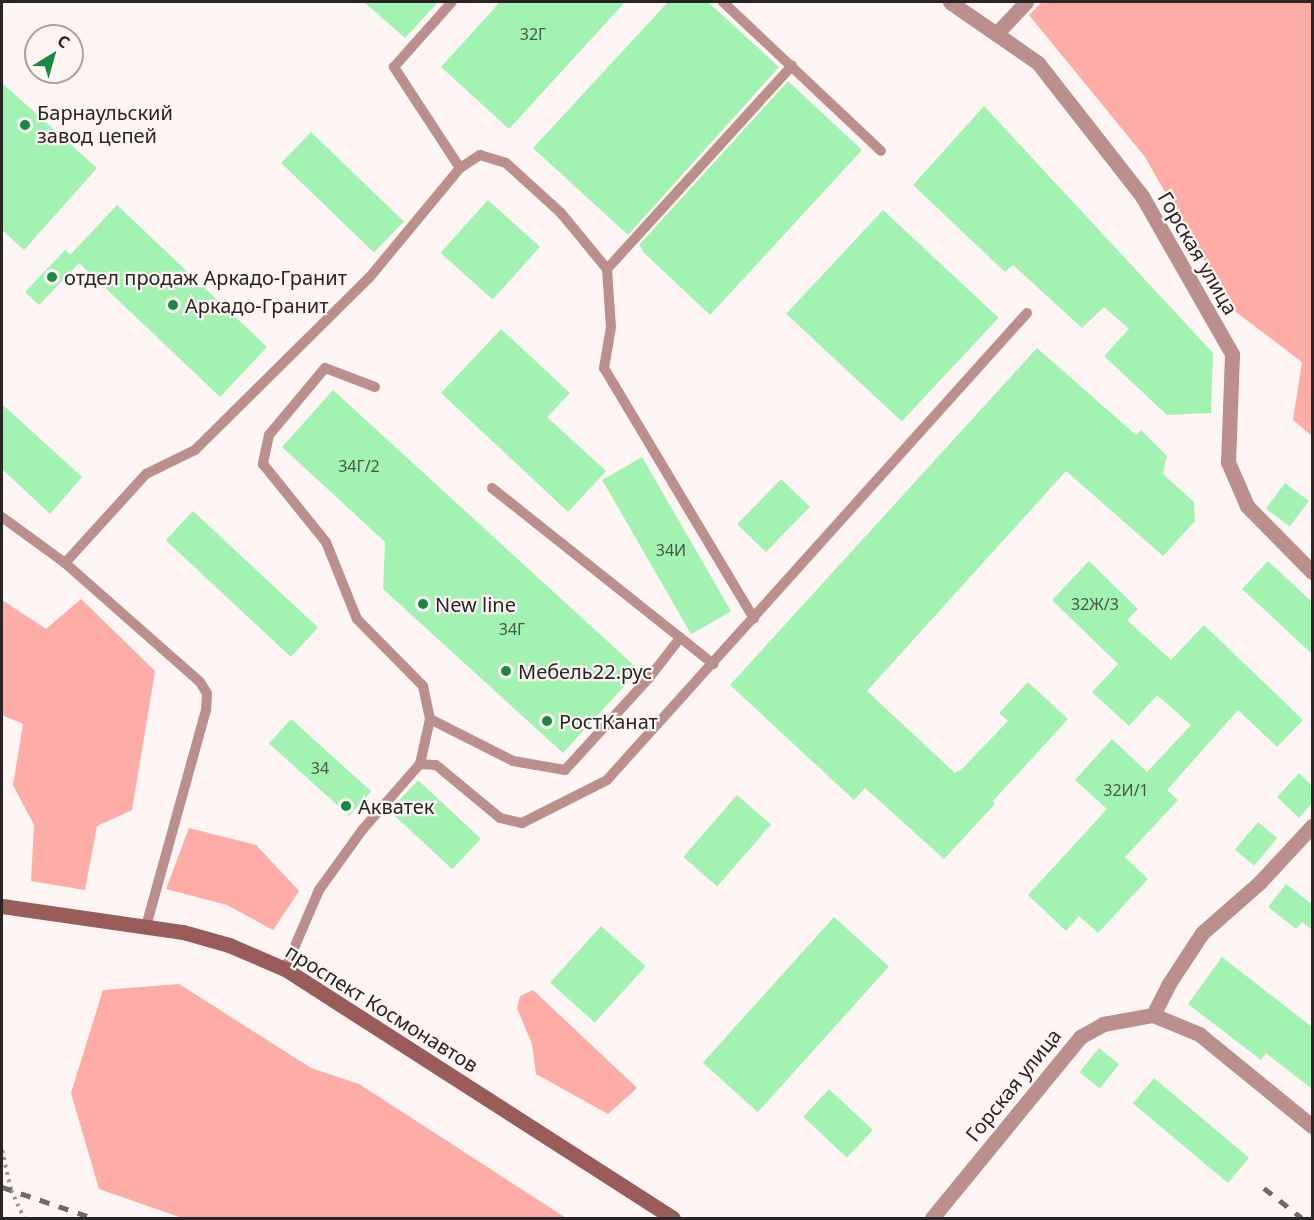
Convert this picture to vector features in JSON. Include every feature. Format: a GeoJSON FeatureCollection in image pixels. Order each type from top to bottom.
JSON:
{"type":"FeatureCollection","features":[{"type":"Feature","properties":{"kind":"main road","name":"проспект Космонавтов"},"geometry":{"type":"LineString","coordinates":[[2,906],[183,932],[230,945],[285,969],[673,1218]]}},
{"type":"Feature","properties":{"kind":"street","name":"Горская улица"},"geometry":{"type":"LineString","coordinates":[[950,2],[1038,63],[1142,196],[1232,354],[1228,462],[1247,506],[1312,572]]}},
{"type":"Feature","properties":{"kind":"street"},"geometry":{"type":"LineString","coordinates":[[996,34],[1026,2]]}},
{"type":"Feature","properties":{"kind":"street"},"geometry":{"type":"LineString","coordinates":[[1312,826],[1259,883],[1202,933],[1168,985],[1153,1015],[1199,1034],[1312,1126]]}},
{"type":"Feature","properties":{"kind":"street","name":"Горская улица"},"geometry":{"type":"LineString","coordinates":[[932,1218],[1080,1037],[1103,1024],[1153,1015]]}},
{"type":"Feature","properties":{"kind":"lane"},"geometry":{"type":"LineString","coordinates":[[452,2],[394,67],[460,168]]}},
{"type":"Feature","properties":{"kind":"lane"},"geometry":{"type":"LineString","coordinates":[[723,2],[881,151]]}},
{"type":"Feature","properties":{"kind":"lane"},"geometry":{"type":"LineString","coordinates":[[607,269],[792,66]]}},
{"type":"Feature","properties":{"kind":"lane"},"geometry":{"type":"LineString","coordinates":[[65,562],[146,474],[195,450],[369,278],[460,168],[480,155],[506,162],[561,213],[607,269],[611,327],[604,368],[754,619]]}},
{"type":"Feature","properties":{"kind":"lane"},"geometry":{"type":"LineString","coordinates":[[420,764],[436,765],[500,818],[522,823],[607,780],[1027,313]]}},
{"type":"Feature","properties":{"kind":"lane"},"geometry":{"type":"LineString","coordinates":[[285,969],[319,890],[363,830],[420,764],[430,719],[423,686],[357,619],[326,543],[263,464],[268,435],[325,368],[375,387]]}},
{"type":"Feature","properties":{"kind":"lane"},"geometry":{"type":"LineString","coordinates":[[492,488],[713,664]]}},
{"type":"Feature","properties":{"kind":"lane"},"geometry":{"type":"LineString","coordinates":[[2,517],[65,562],[200,682],[207,693],[206,710],[146,926]]}},
{"type":"Feature","properties":{"kind":"lane"},"geometry":{"type":"LineString","coordinates":[[430,719],[513,761],[565,770],[649,678],[680,638]]}},
{"type":"Feature","properties":{"kind":"path"},"geometry":{"type":"LineString","coordinates":[[2,1150],[11,1191],[24,1218]]}},
{"type":"Feature","properties":{"kind":"shaded area"},"geometry":{"type":"Polygon","coordinates":[[[1042,2],[1312,2],[1312,436],[1293,420],[1302,362],[1232,309],[1145,157],[1029,15],[1042,2]]]}},
{"type":"Feature","properties":{"kind":"shaded area"},"geometry":{"type":"Polygon","coordinates":[[[81,599],[155,671],[132,810],[97,826],[85,890],[31,881],[34,825],[13,785],[23,724],[2,715],[2,600],[46,629],[81,599]]]}},
{"type":"Feature","properties":{"kind":"shaded area"},"geometry":{"type":"Polygon","coordinates":[[[189,828],[256,845],[299,891],[273,930],[227,905],[166,889],[189,828]]]}},
{"type":"Feature","properties":{"kind":"shaded area"},"geometry":{"type":"Polygon","coordinates":[[[179,984],[311,1068],[359,1084],[566,1218],[182,1218],[99,1189],[71,1093],[103,990],[179,984]]]}},
{"type":"Feature","properties":{"kind":"shaded area"},"geometry":{"type":"Polygon","coordinates":[[[533,990],[637,1088],[608,1114],[536,1074],[532,1044],[517,1008],[520,996],[533,990]]]}},
{"type":"Feature","properties":{"kind":"building"},"geometry":{"type":"Polygon","coordinates":[[[364,2],[438,2],[405,38],[364,2]]]}},
{"type":"Feature","properties":{"kind":"building"},"geometry":{"type":"Polygon","coordinates":[[[500,2],[625,2],[509,129],[441,67],[500,2]]]}},
{"type":"Feature","properties":{"kind":"building"},"geometry":{"type":"Polygon","coordinates":[[[668,2],[708,2],[779,67],[628,235],[533,148],[668,2]]]}},
{"type":"Feature","properties":{"kind":"building"},"geometry":{"type":"Polygon","coordinates":[[[788,81],[862,150],[710,315],[642,251],[639,245],[788,81]]]}},
{"type":"Feature","properties":{"kind":"building","name":"Барнаульский завод цепей"},"geometry":{"type":"Polygon","coordinates":[[[2,83],[97,168],[24,250],[2,230],[2,83]]]}},
{"type":"Feature","properties":{"kind":"building"},"geometry":{"type":"Polygon","coordinates":[[[984,106],[1213,353],[1211,413],[1167,415],[1104,356],[1129,329],[1104,307],[1082,328],[1013,265],[1005,272],[913,185],[984,106]]]}},
{"type":"Feature","properties":{"kind":"building"},"geometry":{"type":"Polygon","coordinates":[[[311,132],[404,222],[374,253],[281,163],[311,132]]]}},
{"type":"Feature","properties":{"kind":"building"},"geometry":{"type":"Polygon","coordinates":[[[488,200],[540,247],[493,300],[440,253],[488,200]]]}},
{"type":"Feature","properties":{"kind":"building","name":"Аркадо-Гранит"},"geometry":{"type":"Polygon","coordinates":[[[117,205],[267,347],[220,397],[79,263],[39,305],[25,292],[65,250],[70,255],[117,205]]]}},
{"type":"Feature","properties":{"kind":"building"},"geometry":{"type":"Polygon","coordinates":[[[883,210],[999,318],[902,422],[786,314],[883,210]]]}},
{"type":"Feature","properties":{"kind":"building"},"geometry":{"type":"Polygon","coordinates":[[[501,329],[570,393],[547,417],[606,471],[568,512],[441,393],[501,329]]]}},
{"type":"Feature","properties":{"kind":"building"},"geometry":{"type":"Polygon","coordinates":[[[1037,348],[1136,435],[1141,430],[1167,456],[1163,474],[1194,502],[1195,521],[1163,556],[1066,471],[867,691],[955,773],[960,771],[1008,721],[999,713],[1028,682],[1068,719],[944,859],[865,788],[854,800],[730,685],[1037,348]]]}},
{"type":"Feature","properties":{"kind":"building"},"geometry":{"type":"Polygon","coordinates":[[[333,390],[639,670],[563,753],[383,589],[385,542],[282,447],[333,390]]]}},
{"type":"Feature","properties":{"kind":"building"},"geometry":{"type":"Polygon","coordinates":[[[2,404],[82,477],[50,514],[2,469],[2,404]]]}},
{"type":"Feature","properties":{"kind":"building"},"geometry":{"type":"Polygon","coordinates":[[[642,457],[731,611],[691,634],[602,480],[642,457]]]}},
{"type":"Feature","properties":{"kind":"building"},"geometry":{"type":"Polygon","coordinates":[[[781,479],[810,507],[766,552],[737,524],[781,479]]]}},
{"type":"Feature","properties":{"kind":"building"},"geometry":{"type":"Polygon","coordinates":[[[1285,483],[1309,501],[1290,527],[1266,509],[1285,483]]]}},
{"type":"Feature","properties":{"kind":"building"},"geometry":{"type":"Polygon","coordinates":[[[193,511],[318,628],[291,657],[166,540],[193,511]]]}},
{"type":"Feature","properties":{"kind":"building"},"geometry":{"type":"Polygon","coordinates":[[[1089,561],[1138,609],[1127,620],[1171,660],[1204,625],[1303,720],[1277,747],[1238,710],[1167,790],[1178,800],[1125,857],[1148,879],[1098,933],[1079,916],[1066,931],[1028,895],[1107,809],[1075,780],[1112,739],[1147,772],[1191,725],[1157,695],[1129,726],[1092,692],[1118,664],[1052,600],[1089,561]]]}},
{"type":"Feature","properties":{"kind":"building"},"geometry":{"type":"Polygon","coordinates":[[[1268,561],[1312,602],[1312,654],[1242,589],[1268,561]]]}},
{"type":"Feature","properties":{"kind":"building"},"geometry":{"type":"Polygon","coordinates":[[[291,719],[371,791],[349,816],[269,744],[291,719]]]}},
{"type":"Feature","properties":{"kind":"building"},"geometry":{"type":"Polygon","coordinates":[[[1299,773],[1312,786],[1312,803],[1299,818],[1277,797],[1299,773]]]}},
{"type":"Feature","properties":{"kind":"building"},"geometry":{"type":"Polygon","coordinates":[[[418,780],[481,839],[452,869],[389,811],[418,780]]]}},
{"type":"Feature","properties":{"kind":"building"},"geometry":{"type":"Polygon","coordinates":[[[737,795],[771,825],[717,886],[683,857],[737,795]]]}},
{"type":"Feature","properties":{"kind":"building"},"geometry":{"type":"Polygon","coordinates":[[[1258,822],[1277,838],[1254,866],[1235,850],[1258,822]]]}},
{"type":"Feature","properties":{"kind":"building"},"geometry":{"type":"Polygon","coordinates":[[[1286,884],[1312,904],[1312,930],[1302,922],[1296,929],[1268,907],[1286,884]]]}},
{"type":"Feature","properties":{"kind":"building"},"geometry":{"type":"Polygon","coordinates":[[[834,917],[889,967],[758,1112],[703,1063],[834,917]]]}},
{"type":"Feature","properties":{"kind":"building"},"geometry":{"type":"Polygon","coordinates":[[[601,926],[646,966],[595,1023],[550,982],[601,926]]]}},
{"type":"Feature","properties":{"kind":"building"},"geometry":{"type":"Polygon","coordinates":[[[1222,957],[1312,1027],[1312,1089],[1266,1053],[1261,1060],[1188,1004],[1222,957]]]}},
{"type":"Feature","properties":{"kind":"building"},"geometry":{"type":"Polygon","coordinates":[[[1099,1048],[1119,1064],[1100,1088],[1079,1072],[1099,1048]]]}},
{"type":"Feature","properties":{"kind":"building"},"geometry":{"type":"Polygon","coordinates":[[[1154,1078],[1249,1158],[1228,1183],[1133,1103],[1154,1078]]]}},
{"type":"Feature","properties":{"kind":"building"},"geometry":{"type":"Polygon","coordinates":[[[829,1089],[873,1130],[847,1158],[803,1117],[829,1089]]]}},
{"type":"Feature","properties":{"kind":"railway"},"geometry":{"type":"LineString","coordinates":[[2,1187],[93,1218]]}},
{"type":"Feature","properties":{"kind":"railway"},"geometry":{"type":"LineString","coordinates":[[1264,1188],[1302,1218]]}},
{"type":"Feature","properties":{"kind":"place","name":"Барнаульский завод цепей"},"geometry":{"type":"Point","coordinates":[25,125]}},
{"type":"Feature","properties":{"kind":"place","name":"отдел продаж Аркадо-Гранит"},"geometry":{"type":"Point","coordinates":[52,277]}},
{"type":"Feature","properties":{"kind":"place","name":"Аркадо-Гранит"},"geometry":{"type":"Point","coordinates":[173,305]}},
{"type":"Feature","properties":{"kind":"place","name":"New line"},"geometry":{"type":"Point","coordinates":[423,604]}},
{"type":"Feature","properties":{"kind":"place","name":"Мебель22.рус"},"geometry":{"type":"Point","coordinates":[506,671]}},
{"type":"Feature","properties":{"kind":"place","name":"РостКанат"},"geometry":{"type":"Point","coordinates":[547,721]}},
{"type":"Feature","properties":{"kind":"place","name":"Акватек"},"geometry":{"type":"Point","coordinates":[346,806]}}]}
